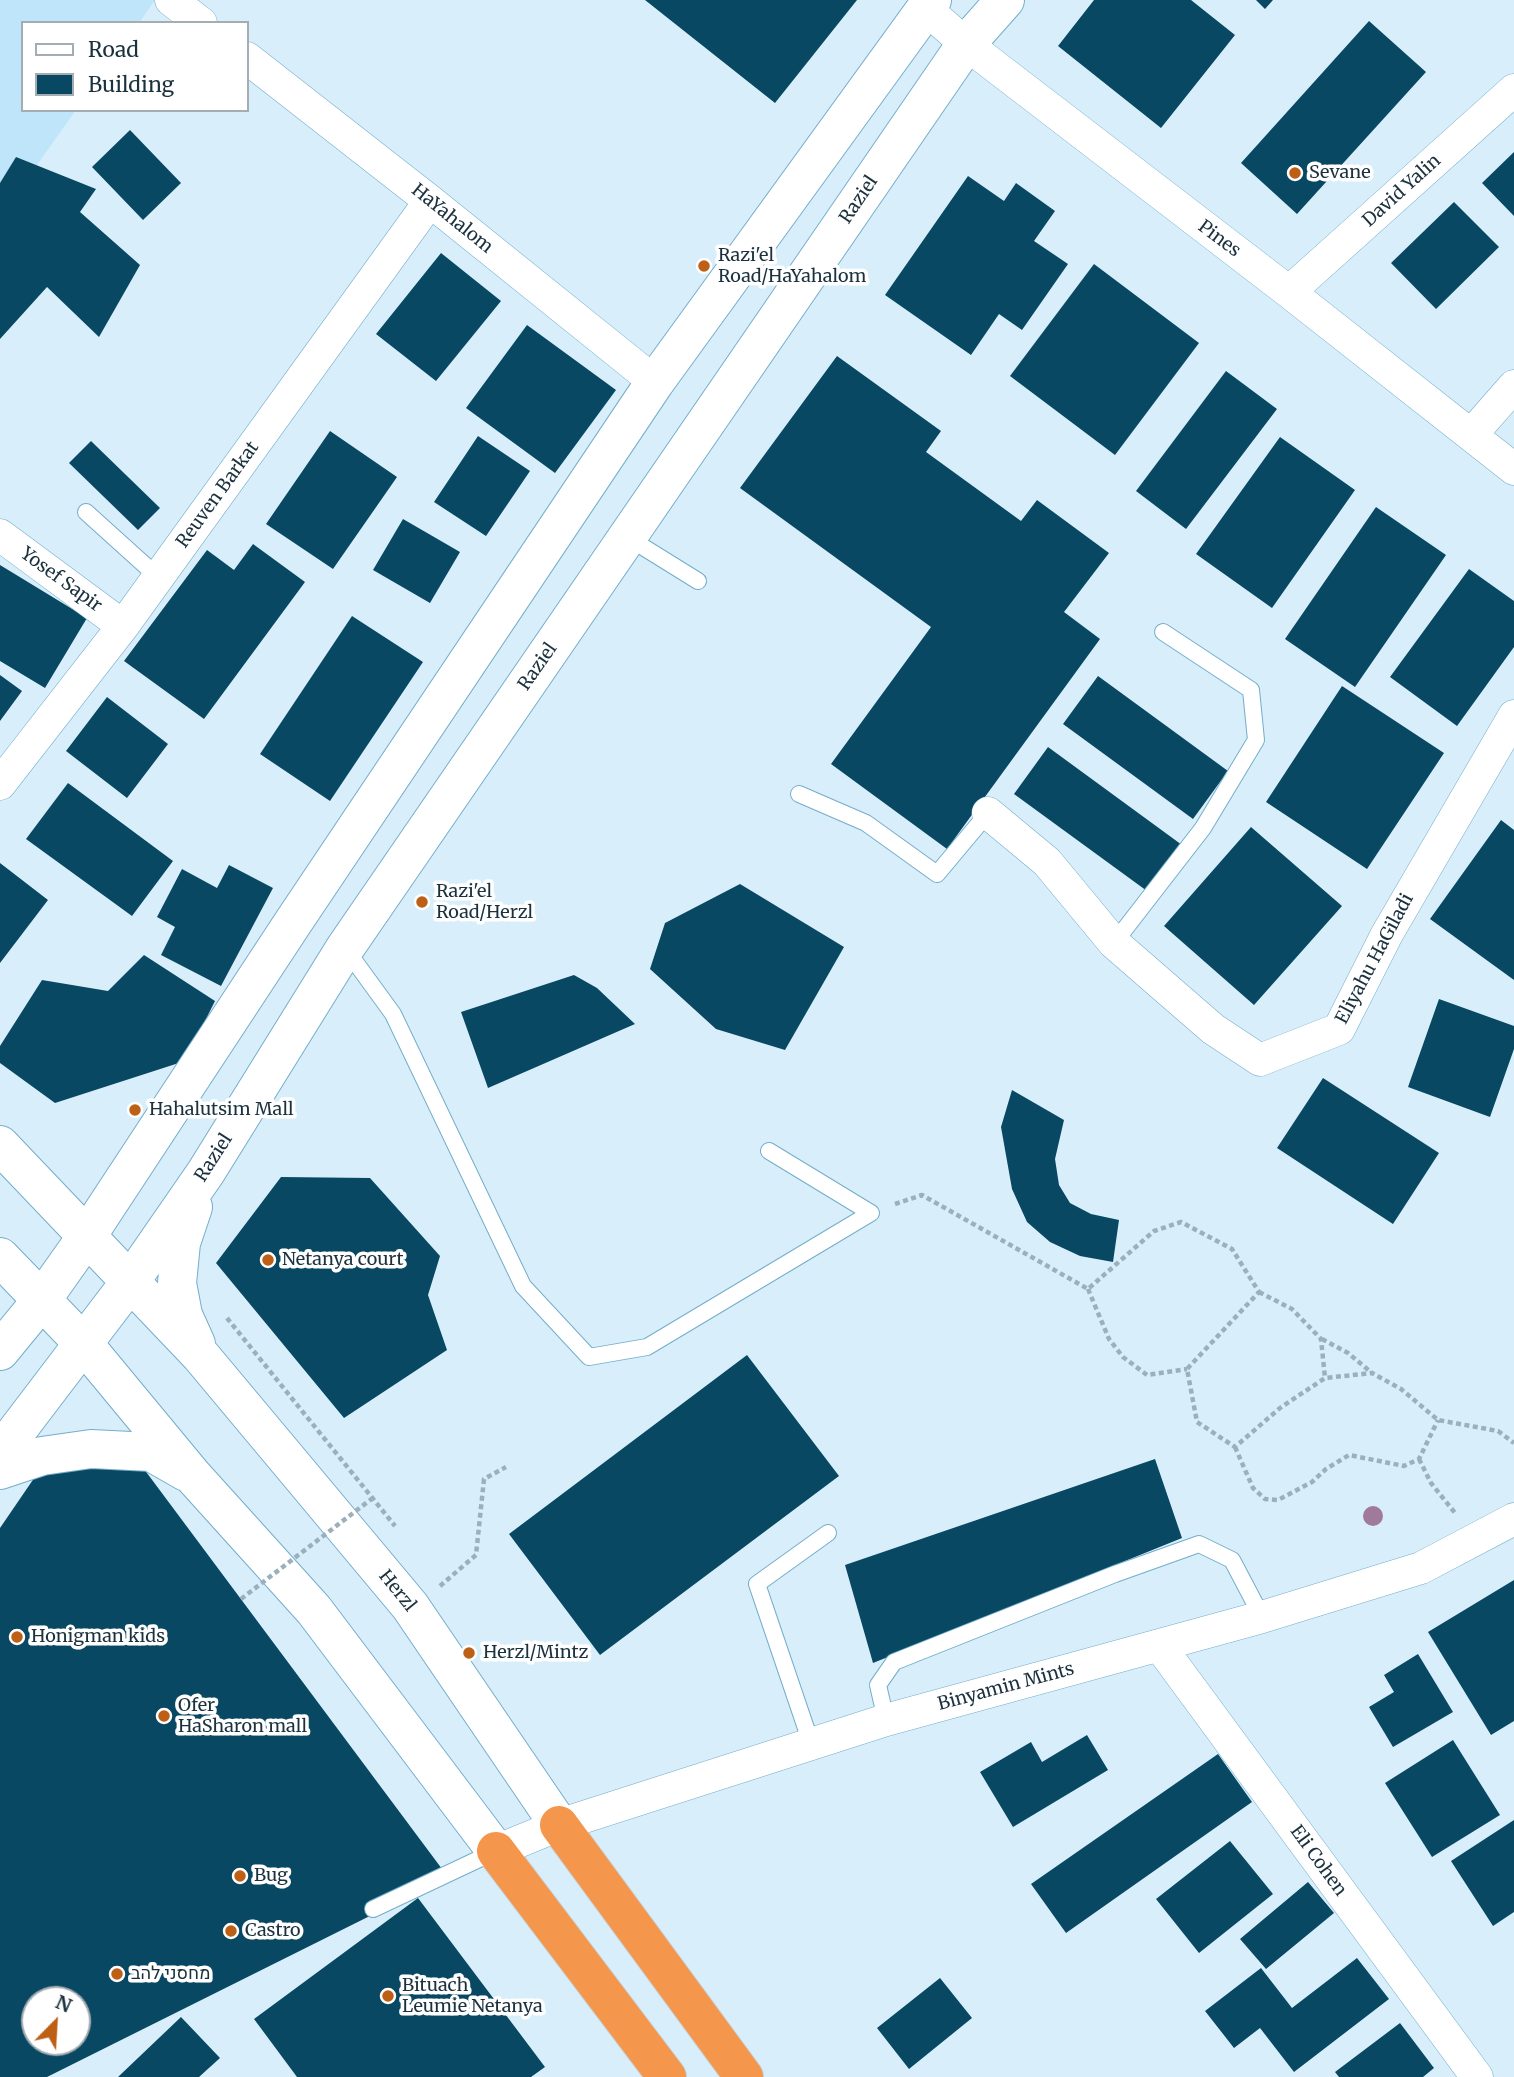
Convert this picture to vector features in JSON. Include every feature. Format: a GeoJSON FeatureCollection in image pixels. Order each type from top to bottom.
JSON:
{"type":"FeatureCollection","features":[{"type":"Feature","properties":{"kind":"highway","name":"Herzl"},"geometry":{"type":"LineString","coordinates":[[559,1825],[744,2077]]}},
{"type":"Feature","properties":{"kind":"highway"},"geometry":{"type":"LineString","coordinates":[[496,1851],[667,2077]]}},
{"type":"Feature","properties":{"kind":"main road","name":"Raziel"},"geometry":{"type":"LineString","coordinates":[[0,1454],[130,1282],[206,1172],[345,947],[966,44],[1005,0]]}},
{"type":"Feature","properties":{"kind":"main road"},"geometry":{"type":"LineString","coordinates":[[0,1351],[41,1301],[88,1236],[292,924],[655,382],[929,4]]}},
{"type":"Feature","properties":{"kind":"main road","name":"Herzl"},"geometry":{"type":"LineString","coordinates":[[0,1145],[201,1356],[410,1606],[559,1825]]}},
{"type":"Feature","properties":{"kind":"main road"},"geometry":{"type":"LineString","coordinates":[[42,1187],[71,1199],[92,1196],[108,1190],[130,1172]]}},
{"type":"Feature","properties":{"kind":"main road"},"geometry":{"type":"LineString","coordinates":[[201,1356],[181,1308],[177,1283],[181,1243],[206,1172]]}},
{"type":"Feature","properties":{"kind":"main road"},"geometry":{"type":"LineString","coordinates":[[0,1257],[83,1343],[193,1476],[314,1610],[496,1851]]}},
{"type":"Feature","properties":{"kind":"main road"},"geometry":{"type":"LineString","coordinates":[[0,1470],[42,1456],[91,1449],[151,1452],[193,1476]]}},
{"type":"Feature","properties":{"kind":"street"},"geometry":{"type":"LineString","coordinates":[[171,0],[204,14]]}},
{"type":"Feature","properties":{"kind":"street","name":"Pines"},"geometry":{"type":"LineString","coordinates":[[929,4],[966,44],[1514,469]]}},
{"type":"Feature","properties":{"kind":"street","name":"HaYahalom"},"geometry":{"type":"LineString","coordinates":[[248,59],[655,382]]}},
{"type":"Feature","properties":{"kind":"street","name":"David Yalin"},"geometry":{"type":"LineString","coordinates":[[1289,292],[1514,90]]}},
{"type":"Feature","properties":{"kind":"street","name":"Reuven Barkat"},"geometry":{"type":"LineString","coordinates":[[0,784],[123,626],[430,201]]}},
{"type":"Feature","properties":{"kind":"street"},"geometry":{"type":"LineString","coordinates":[[1471,435],[1514,386]]}},
{"type":"Feature","properties":{"kind":"street","name":"Yosef Sapir"},"geometry":{"type":"LineString","coordinates":[[0,535],[123,626]]}},
{"type":"Feature","properties":{"kind":"street","name":"Eliyahu HaGiladi"},"geometry":{"type":"LineString","coordinates":[[989,813],[1047,862],[1114,943],[1213,1029],[1260,1060],[1339,1030],[1387,934],[1514,716]]}},
{"type":"Feature","properties":{"kind":"street","name":"Binyamin Mints"},"geometry":{"type":"LineString","coordinates":[[496,1851],[559,1825],[886,1720],[1262,1617],[1421,1568],[1514,1519]]}},
{"type":"Feature","properties":{"kind":"street","name":"Eli Cohen"},"geometry":{"type":"LineString","coordinates":[[1159,1645],[1477,2077]]}},
{"type":"Feature","properties":{"kind":"lane"},"geometry":{"type":"LineString","coordinates":[[86,512],[158,577]]}},
{"type":"Feature","properties":{"kind":"lane"},"geometry":{"type":"LineString","coordinates":[[627,537],[698,581]]}},
{"type":"Feature","properties":{"kind":"lane"},"geometry":{"type":"LineString","coordinates":[[1114,943],[1203,828],[1256,740],[1251,690],[1163,632]]}},
{"type":"Feature","properties":{"kind":"lane"},"geometry":{"type":"LineString","coordinates":[[799,794],[866,823],[937,874],[989,813]]}},
{"type":"Feature","properties":{"kind":"lane"},"geometry":{"type":"LineString","coordinates":[[345,947],[393,1014],[523,1286],[589,1357],[647,1347],[871,1213],[769,1151]]}},
{"type":"Feature","properties":{"kind":"lane"},"geometry":{"type":"LineString","coordinates":[[811,1743],[757,1584],[828,1533]]}},
{"type":"Feature","properties":{"kind":"lane"},"geometry":{"type":"LineString","coordinates":[[886,1720],[878,1685],[894,1662],[1115,1573],[1199,1544],[1232,1560],[1262,1617]]}},
{"type":"Feature","properties":{"kind":"lane"},"geometry":{"type":"LineString","coordinates":[[373,1909],[496,1851]]}},
{"type":"Feature","properties":{"kind":"path"},"geometry":{"type":"LineString","coordinates":[[871,1213],[922,1195],[1087,1289],[1109,1339],[1123,1357],[1147,1375],[1187,1369],[1259,1292]]}},
{"type":"Feature","properties":{"kind":"path"},"geometry":{"type":"LineString","coordinates":[[1087,1289],[1154,1231],[1181,1222],[1232,1249],[1259,1292],[1292,1309],[1321,1339],[1348,1353],[1372,1373],[1401,1389],[1438,1420],[1498,1431],[1514,1443]]}},
{"type":"Feature","properties":{"kind":"path"},"geometry":{"type":"LineString","coordinates":[[181,1308],[213,1300],[399,1531]]}},
{"type":"Feature","properties":{"kind":"path"},"geometry":{"type":"LineString","coordinates":[[1321,1339],[1325,1377]]}},
{"type":"Feature","properties":{"kind":"path"},"geometry":{"type":"LineString","coordinates":[[1187,1369],[1197,1422],[1235,1447],[1254,1488],[1265,1499],[1278,1500],[1290,1494],[1312,1482],[1326,1469],[1349,1455],[1404,1466],[1419,1460],[1438,1420]]}},
{"type":"Feature","properties":{"kind":"path"},"geometry":{"type":"LineString","coordinates":[[1235,1447],[1280,1408],[1325,1377],[1372,1373]]}},
{"type":"Feature","properties":{"kind":"path"},"geometry":{"type":"LineString","coordinates":[[1419,1460],[1431,1483],[1452,1510]]}},
{"type":"Feature","properties":{"kind":"path"},"geometry":{"type":"LineString","coordinates":[[432,1576],[440,1587],[476,1555],[484,1479],[506,1467]]}},
{"type":"Feature","properties":{"kind":"path"},"geometry":{"type":"LineString","coordinates":[[241,1599],[374,1497]]}},
{"type":"Feature","properties":{"kind":"shaded area"},"geometry":{"type":"Polygon","coordinates":[[[0,0],[155,0],[140,21],[21,21],[21,112],[75,112],[0,217],[0,0]]]}},
{"type":"Feature","properties":{"kind":"building"},"geometry":{"type":"Polygon","coordinates":[[[645,0],[857,0],[775,103],[645,0]]]}},
{"type":"Feature","properties":{"kind":"building"},"geometry":{"type":"Polygon","coordinates":[[[1094,0],[1191,0],[1235,35],[1161,128],[1058,46],[1094,0]]]}},
{"type":"Feature","properties":{"kind":"building"},"geometry":{"type":"Polygon","coordinates":[[[1256,0],[1273,0],[1265,9],[1256,0]]]}},
{"type":"Feature","properties":{"kind":"building"},"geometry":{"type":"Polygon","coordinates":[[[1369,21],[1426,72],[1297,214],[1241,163],[1369,21]]]}},
{"type":"Feature","properties":{"kind":"building"},"geometry":{"type":"Polygon","coordinates":[[[130,130],[181,183],[143,220],[92,167],[130,130]]]}},
{"type":"Feature","properties":{"kind":"building"},"geometry":{"type":"Polygon","coordinates":[[[1514,152],[1514,216],[1482,183],[1514,152]]]}},
{"type":"Feature","properties":{"kind":"building"},"geometry":{"type":"Polygon","coordinates":[[[16,157],[96,189],[80,212],[140,265],[99,337],[47,287],[0,339],[0,183],[16,157]]]}},
{"type":"Feature","properties":{"kind":"building"},"geometry":{"type":"Polygon","coordinates":[[[968,176],[1004,201],[1016,183],[1055,211],[1034,241],[1068,264],[1022,330],[999,314],[971,355],[885,295],[968,176]]]}},
{"type":"Feature","properties":{"kind":"building"},"geometry":{"type":"Polygon","coordinates":[[[1454,202],[1499,247],[1436,309],[1391,263],[1454,202]]]}},
{"type":"Feature","properties":{"kind":"building"},"geometry":{"type":"Polygon","coordinates":[[[441,253],[501,301],[436,381],[376,334],[441,253]]]}},
{"type":"Feature","properties":{"kind":"building"},"geometry":{"type":"Polygon","coordinates":[[[1094,264],[1199,343],[1115,455],[1010,376],[1094,264]]]}},
{"type":"Feature","properties":{"kind":"building"},"geometry":{"type":"Polygon","coordinates":[[[527,325],[616,390],[555,473],[466,408],[527,325]]]}},
{"type":"Feature","properties":{"kind":"building"},"geometry":{"type":"Polygon","coordinates":[[[837,356],[941,431],[926,452],[1021,521],[1037,500],[1109,553],[1064,612],[1100,639],[947,849],[831,764],[931,627],[740,488],[837,356]]]}},
{"type":"Feature","properties":{"kind":"building"},"geometry":{"type":"Polygon","coordinates":[[[1226,371],[1277,409],[1186,529],[1136,491],[1226,371]]]}},
{"type":"Feature","properties":{"kind":"building"},"geometry":{"type":"Polygon","coordinates":[[[330,431],[397,477],[333,569],[266,524],[330,431]]]}},
{"type":"Feature","properties":{"kind":"building"},"geometry":{"type":"Polygon","coordinates":[[[478,436],[530,471],[486,536],[434,502],[478,436]]]}},
{"type":"Feature","properties":{"kind":"building"},"geometry":{"type":"Polygon","coordinates":[[[1280,437],[1355,490],[1272,608],[1196,554],[1280,437]]]}},
{"type":"Feature","properties":{"kind":"building"},"geometry":{"type":"Polygon","coordinates":[[[91,441],[160,508],[138,530],[69,463],[91,441]]]}},
{"type":"Feature","properties":{"kind":"building"},"geometry":{"type":"Polygon","coordinates":[[[1376,507],[1446,555],[1355,687],[1285,639],[1376,507]]]}},
{"type":"Feature","properties":{"kind":"building"},"geometry":{"type":"Polygon","coordinates":[[[403,519],[460,552],[430,603],[373,570],[403,519]]]}},
{"type":"Feature","properties":{"kind":"building"},"geometry":{"type":"Polygon","coordinates":[[[253,544],[305,582],[204,719],[124,661],[207,550],[234,570],[253,544]]]}},
{"type":"Feature","properties":{"kind":"building"},"geometry":{"type":"Polygon","coordinates":[[[0,565],[87,618],[45,688],[0,661],[0,565]]]}},
{"type":"Feature","properties":{"kind":"building"},"geometry":{"type":"Polygon","coordinates":[[[1469,569],[1514,601],[1514,647],[1457,726],[1390,677],[1469,569]]]}},
{"type":"Feature","properties":{"kind":"building"},"geometry":{"type":"Polygon","coordinates":[[[352,616],[423,662],[330,801],[260,754],[352,616]]]}},
{"type":"Feature","properties":{"kind":"building"},"geometry":{"type":"Polygon","coordinates":[[[0,675],[22,691],[0,721],[0,675]]]}},
{"type":"Feature","properties":{"kind":"building"},"geometry":{"type":"Polygon","coordinates":[[[1098,676],[1228,771],[1193,819],[1063,724],[1098,676]]]}},
{"type":"Feature","properties":{"kind":"building"},"geometry":{"type":"Polygon","coordinates":[[[1342,686],[1444,753],[1367,869],[1266,802],[1342,686]]]}},
{"type":"Feature","properties":{"kind":"building"},"geometry":{"type":"Polygon","coordinates":[[[107,697],[168,744],[127,798],[66,751],[107,697]]]}},
{"type":"Feature","properties":{"kind":"building"},"geometry":{"type":"Polygon","coordinates":[[[1048,747],[1182,845],[1147,891],[1014,794],[1048,747]]]}},
{"type":"Feature","properties":{"kind":"building"},"geometry":{"type":"Polygon","coordinates":[[[68,783],[173,861],[132,916],[26,839],[68,783]]]}},
{"type":"Feature","properties":{"kind":"building"},"geometry":{"type":"Polygon","coordinates":[[[1501,820],[1514,830],[1514,980],[1430,919],[1501,820]]]}},
{"type":"Feature","properties":{"kind":"building"},"geometry":{"type":"Polygon","coordinates":[[[1251,827],[1342,906],[1254,1005],[1164,926],[1251,827]]]}},
{"type":"Feature","properties":{"kind":"building"},"geometry":{"type":"Polygon","coordinates":[[[0,863],[48,900],[0,963],[0,863]]]}},
{"type":"Feature","properties":{"kind":"building"},"geometry":{"type":"Polygon","coordinates":[[[229,865],[273,888],[221,986],[161,955],[175,927],[157,917],[182,869],[217,888],[229,865]]]}},
{"type":"Feature","properties":{"kind":"building"},"geometry":{"type":"Polygon","coordinates":[[[740,884],[844,947],[785,1050],[716,1029],[650,969],[665,923],[740,884]]]}},
{"type":"Feature","properties":{"kind":"building"},"geometry":{"type":"Polygon","coordinates":[[[144,955],[215,1001],[185,1061],[55,1103],[0,1063],[0,1046],[42,980],[108,991],[144,955]]]}},
{"type":"Feature","properties":{"kind":"building"},"geometry":{"type":"Polygon","coordinates":[[[574,975],[597,988],[635,1024],[488,1088],[461,1012],[574,975]]]}},
{"type":"Feature","properties":{"kind":"building"},"geometry":{"type":"Polygon","coordinates":[[[1439,999],[1514,1026],[1514,1049],[1490,1117],[1408,1087],[1439,999]]]}},
{"type":"Feature","properties":{"kind":"building"},"geometry":{"type":"Polygon","coordinates":[[[1323,1078],[1439,1153],[1393,1224],[1277,1148],[1323,1078]]]}},
{"type":"Feature","properties":{"kind":"building"},"geometry":{"type":"Polygon","coordinates":[[[1012,1090],[1064,1120],[1055,1159],[1059,1185],[1070,1203],[1091,1214],[1119,1220],[1113,1262],[1080,1256],[1050,1242],[1027,1222],[1012,1189],[1001,1127],[1012,1090]]]}},
{"type":"Feature","properties":{"kind":"building"},"geometry":{"type":"Polygon","coordinates":[[[281,1177],[370,1178],[440,1256],[428,1295],[447,1350],[344,1418],[216,1263],[281,1177]]]}},
{"type":"Feature","properties":{"kind":"building"},"geometry":{"type":"Polygon","coordinates":[[[747,1355],[839,1476],[600,1655],[509,1534],[747,1355]]]}},
{"type":"Feature","properties":{"kind":"building"},"geometry":{"type":"Polygon","coordinates":[[[1155,1459],[1182,1538],[873,1663],[845,1565],[1155,1459]]]}},
{"type":"Feature","properties":{"kind":"building","name":"Ofer HaSharon mall"},"geometry":{"type":"Polygon","coordinates":[[[141,1465],[448,1877],[91,2055],[91,1986],[21,1986],[21,2056],[89,2056],[47,2077],[0,2077],[0,1528],[41,1468],[141,1465]]]}},
{"type":"Feature","properties":{"kind":"building"},"geometry":{"type":"Polygon","coordinates":[[[1514,1580],[1514,1721],[1491,1735],[1428,1632],[1514,1580]]]}},
{"type":"Feature","properties":{"kind":"building"},"geometry":{"type":"Polygon","coordinates":[[[1418,1654],[1453,1712],[1393,1747],[1369,1707],[1394,1692],[1384,1675],[1418,1654]]]}},
{"type":"Feature","properties":{"kind":"building"},"geometry":{"type":"Polygon","coordinates":[[[1087,1735],[1108,1770],[1013,1827],[980,1772],[1031,1742],[1042,1762],[1087,1735]]]}},
{"type":"Feature","properties":{"kind":"building"},"geometry":{"type":"Polygon","coordinates":[[[1453,1740],[1500,1815],[1432,1857],[1385,1783],[1453,1740]]]}},
{"type":"Feature","properties":{"kind":"building"},"geometry":{"type":"Polygon","coordinates":[[[1218,1754],[1252,1802],[1066,1933],[1031,1884],[1218,1754]]]}},
{"type":"Feature","properties":{"kind":"building"},"geometry":{"type":"Polygon","coordinates":[[[1514,1820],[1514,1912],[1493,1926],[1451,1861],[1514,1820]]]}},
{"type":"Feature","properties":{"kind":"building"},"geometry":{"type":"Polygon","coordinates":[[[1230,1841],[1273,1894],[1199,1953],[1156,1899],[1230,1841]]]}},
{"type":"Feature","properties":{"kind":"building"},"geometry":{"type":"Polygon","coordinates":[[[1308,1882],[1334,1913],[1266,1969],[1240,1939],[1308,1882]]]}},
{"type":"Feature","properties":{"kind":"building","name":"Bituach Leumie Netanya"},"geometry":{"type":"Polygon","coordinates":[[[418,1898],[545,2067],[531,2077],[297,2077],[254,2019],[418,1898]]]}},
{"type":"Feature","properties":{"kind":"building"},"geometry":{"type":"Polygon","coordinates":[[[1357,1958],[1389,1999],[1294,2072],[1260,2028],[1234,2048],[1205,2011],[1261,1968],[1292,2008],[1357,1958]]]}},
{"type":"Feature","properties":{"kind":"building"},"geometry":{"type":"Polygon","coordinates":[[[940,1978],[972,2018],[909,2069],[877,2028],[940,1978]]]}},
{"type":"Feature","properties":{"kind":"building"},"geometry":{"type":"Polygon","coordinates":[[[181,2017],[220,2058],[199,2077],[118,2077],[181,2017]]]}},
{"type":"Feature","properties":{"kind":"building"},"geometry":{"type":"Polygon","coordinates":[[[1400,2023],[1434,2068],[1423,2077],[1339,2077],[1335,2072],[1400,2023]]]}},
{"type":"Feature","properties":{"kind":"place","name":"Sevane"},"geometry":{"type":"Point","coordinates":[1295,173]}},
{"type":"Feature","properties":{"kind":"place","name":"Razi'el Road/HaYahalom"},"geometry":{"type":"Point","coordinates":[704,266]}},
{"type":"Feature","properties":{"kind":"place","name":"Razi'el Road/Herzl"},"geometry":{"type":"Point","coordinates":[422,902]}},
{"type":"Feature","properties":{"kind":"place","name":"Hahalutsim Mall"},"geometry":{"type":"Point","coordinates":[135,1110]}},
{"type":"Feature","properties":{"kind":"place","name":"Netanya court"},"geometry":{"type":"Point","coordinates":[268,1260]}},
{"type":"Feature","properties":{"kind":"place","name":"Honigman kids"},"geometry":{"type":"Point","coordinates":[17,1637]}},
{"type":"Feature","properties":{"kind":"place","name":"Herzl/Mintz"},"geometry":{"type":"Point","coordinates":[469,1653]}},
{"type":"Feature","properties":{"kind":"place","name":"Ofer HaSharon mall"},"geometry":{"type":"Point","coordinates":[164,1716]}},
{"type":"Feature","properties":{"kind":"place","name":"Bug"},"geometry":{"type":"Point","coordinates":[240,1876]}},
{"type":"Feature","properties":{"kind":"place","name":"Castro"},"geometry":{"type":"Point","coordinates":[231,1931]}},
{"type":"Feature","properties":{"kind":"place","name":"מחסני להב"},"geometry":{"type":"Point","coordinates":[117,1974]}},
{"type":"Feature","properties":{"kind":"place","name":"Bituach Leumie Netanya"},"geometry":{"type":"Point","coordinates":[388,1996]}}]}
